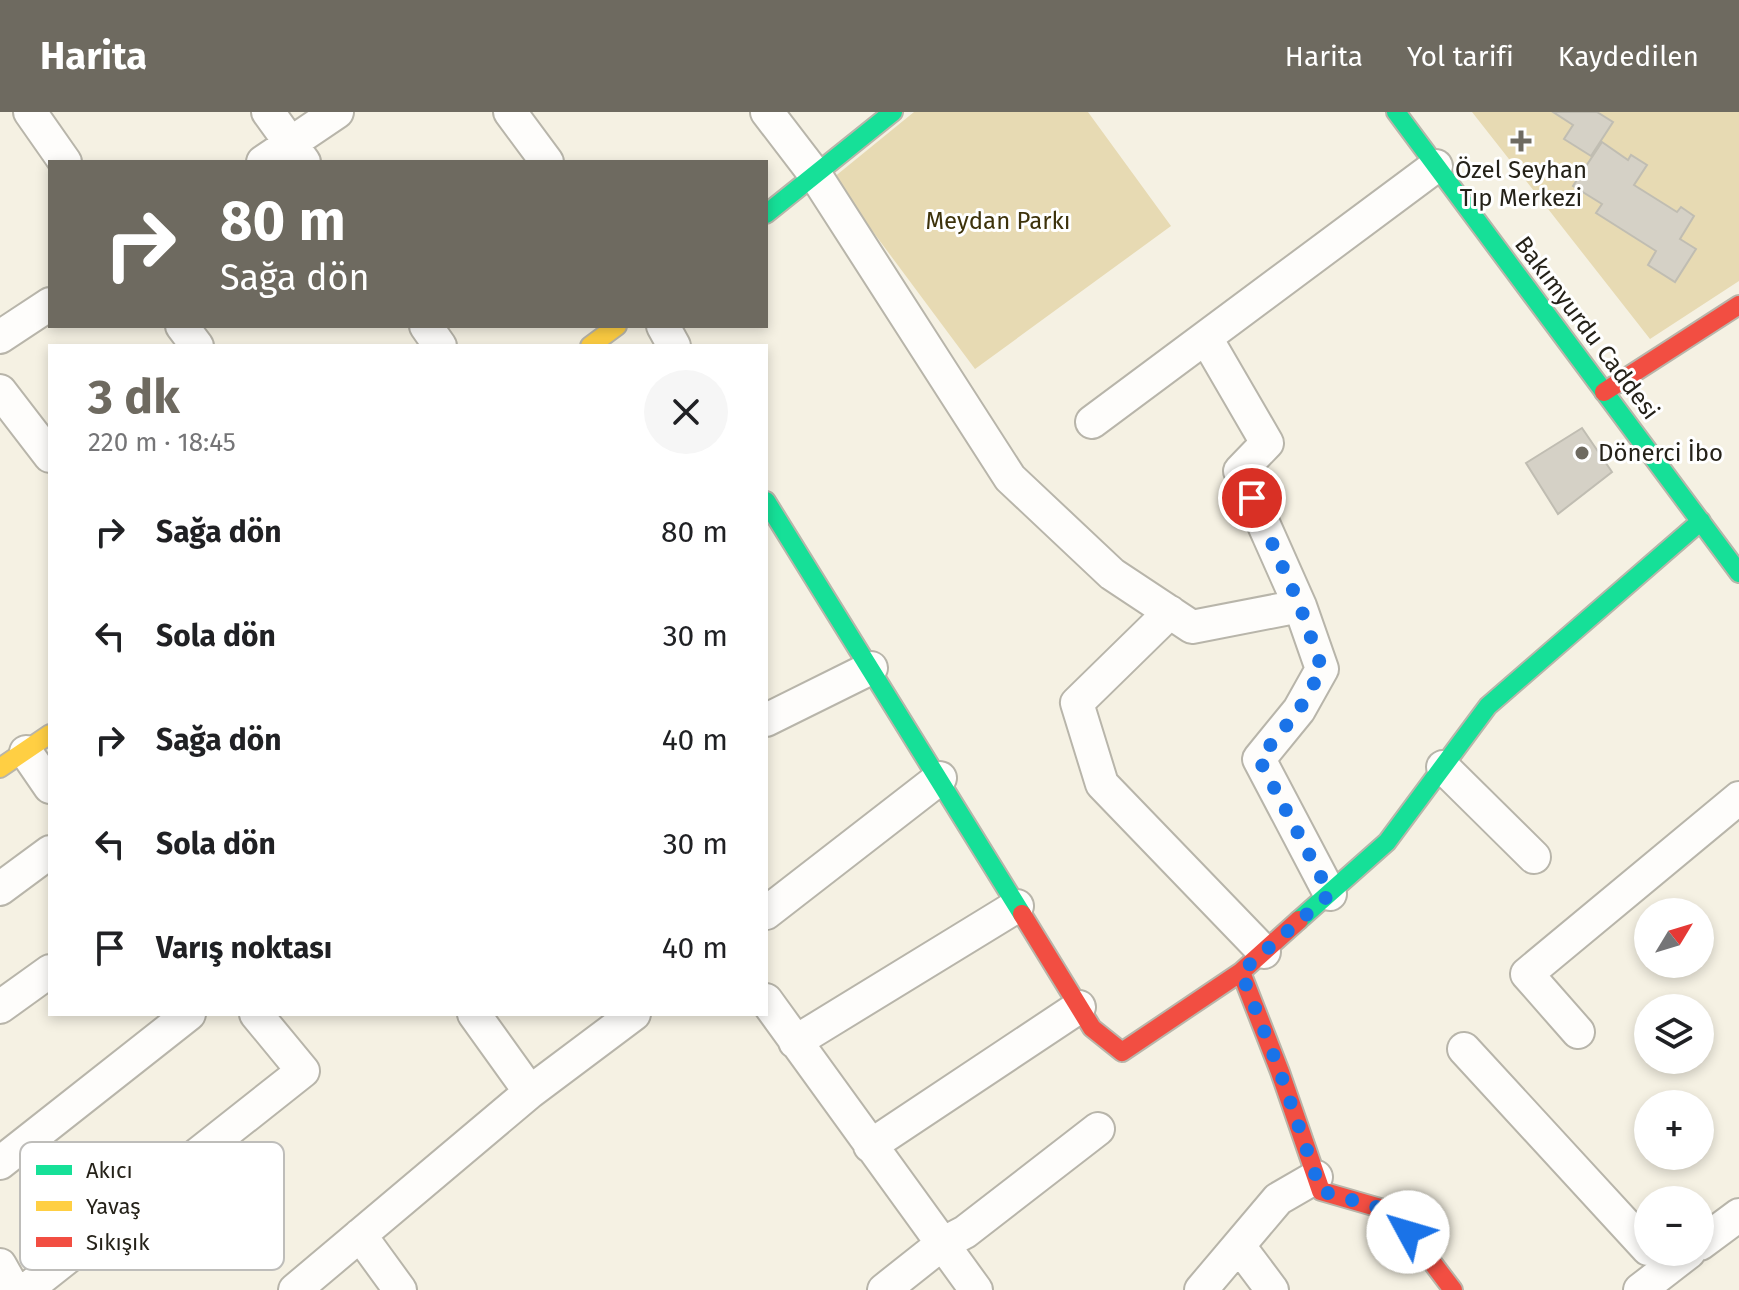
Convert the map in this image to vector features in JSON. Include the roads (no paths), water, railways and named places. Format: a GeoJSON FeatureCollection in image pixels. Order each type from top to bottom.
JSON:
{"type":"FeatureCollection","features":[{"type":"Feature","properties":{"kind":"street"},"geometry":{"type":"LineString","coordinates":[[30,112],[64,160]]}},
{"type":"Feature","properties":{"kind":"street"},"geometry":{"type":"LineString","coordinates":[[268,112],[298,153]]}},
{"type":"Feature","properties":{"kind":"street"},"geometry":{"type":"LineString","coordinates":[[271,160],[298,153],[337,112]]}},
{"type":"Feature","properties":{"kind":"street"},"geometry":{"type":"LineString","coordinates":[[510,112],[546,160]]}},
{"type":"Feature","properties":{"kind":"street"},"geometry":{"type":"LineString","coordinates":[[767,112],[816,176],[1010,478],[1112,574],[1192,627],[1300,606]]}},
{"type":"Feature","properties":{"kind":"street"},"geometry":{"type":"LineString","coordinates":[[768,212],[893,112]]}},
{"type":"Feature","properties":{"kind":"street","name":"Bakımyurdu Caddesi"},"geometry":{"type":"LineString","coordinates":[[1399,114],[1739,573]]}},
{"type":"Feature","properties":{"kind":"street"},"geometry":{"type":"LineString","coordinates":[[1092,422],[1436,166]]}},
{"type":"Feature","properties":{"kind":"street"},"geometry":{"type":"LineString","coordinates":[[0,337],[48,305]]}},
{"type":"Feature","properties":{"kind":"street"},"geometry":{"type":"LineString","coordinates":[[1604,392],[1739,305]]}},
{"type":"Feature","properties":{"kind":"street"},"geometry":{"type":"LineString","coordinates":[[593,344],[614,328]]}},
{"type":"Feature","properties":{"kind":"street"},"geometry":{"type":"LineString","coordinates":[[1206,338],[1267,443],[1240,471],[1300,606],[1322,669],[1299,710],[1259,759],[1330,894]]}},
{"type":"Feature","properties":{"kind":"street"},"geometry":{"type":"LineString","coordinates":[[0,391],[48,453]]}},
{"type":"Feature","properties":{"kind":"street"},"geometry":{"type":"LineString","coordinates":[[768,504],[1092,1028],[1122,1052],[1253,962],[1387,842],[1488,706],[1701,521]]}},
{"type":"Feature","properties":{"kind":"street"},"geometry":{"type":"LineString","coordinates":[[1170,612],[1077,703],[1102,784],[1253,962],[1280,1072],[1321,1191],[1394,1212],[1453,1290]]}},
{"type":"Feature","properties":{"kind":"street"},"geometry":{"type":"LineString","coordinates":[[768,719],[871,668]]}},
{"type":"Feature","properties":{"kind":"street"},"geometry":{"type":"LineString","coordinates":[[25,751],[48,784]]}},
{"type":"Feature","properties":{"kind":"street"},"geometry":{"type":"LineString","coordinates":[[1443,767],[1534,857]]}},
{"type":"Feature","properties":{"kind":"street"},"geometry":{"type":"LineString","coordinates":[[768,911],[940,778]]}},
{"type":"Feature","properties":{"kind":"street"},"geometry":{"type":"LineString","coordinates":[[1578,1032],[1527,974],[1739,798]]}},
{"type":"Feature","properties":{"kind":"street"},"geometry":{"type":"LineString","coordinates":[[0,889],[48,853]]}},
{"type":"Feature","properties":{"kind":"street"},"geometry":{"type":"LineString","coordinates":[[795,1042],[1017,906]]}},
{"type":"Feature","properties":{"kind":"street"},"geometry":{"type":"LineString","coordinates":[[0,1007],[48,972]]}},
{"type":"Feature","properties":{"kind":"street"},"geometry":{"type":"LineString","coordinates":[[768,1003],[976,1290]]}},
{"type":"Feature","properties":{"kind":"street"},"geometry":{"type":"LineString","coordinates":[[870,1146],[1079,1007]]}},
{"type":"Feature","properties":{"kind":"street"},"geometry":{"type":"LineString","coordinates":[[27,1142],[186,1016]]}},
{"type":"Feature","properties":{"kind":"street"},"geometry":{"type":"LineString","coordinates":[[213,1142],[303,1071],[258,1016]]}},
{"type":"Feature","properties":{"kind":"street"},"geometry":{"type":"LineString","coordinates":[[475,1016],[530,1092]]}},
{"type":"Feature","properties":{"kind":"street"},"geometry":{"type":"LineString","coordinates":[[295,1290],[530,1092],[631,1016]]}},
{"type":"Feature","properties":{"kind":"street"},"geometry":{"type":"LineString","coordinates":[[1464,1049],[1634,1225]]}},
{"type":"Feature","properties":{"kind":"street"},"geometry":{"type":"LineString","coordinates":[[884,1290],[1098,1129]]}},
{"type":"Feature","properties":{"kind":"street"},"geometry":{"type":"LineString","coordinates":[[0,1163],[20,1147]]}},
{"type":"Feature","properties":{"kind":"street"},"geometry":{"type":"LineString","coordinates":[[1201,1290],[1278,1199],[1316,1177]]}},
{"type":"Feature","properties":{"kind":"street"},"geometry":{"type":"LineString","coordinates":[[1714,1236],[1736,1224]]}},
{"type":"Feature","properties":{"kind":"street"},"geometry":{"type":"LineString","coordinates":[[360,1235],[400,1290]]}},
{"type":"Feature","properties":{"kind":"street"},"geometry":{"type":"LineString","coordinates":[[1239,1246],[1272,1290]]}},
{"type":"Feature","properties":{"kind":"street"},"geometry":{"type":"LineString","coordinates":[[0,1265],[14,1290]]}},
{"type":"Feature","properties":{"kind":"street"},"geometry":{"type":"LineString","coordinates":[[1640,1290],[1657,1266]]}},
{"type":"Feature","properties":{"kind":"street"},"geometry":{"type":"LineString","coordinates":[[26,1290],[51,1270]]}},
{"type":"Feature","properties":{"kind":"place","name":"Özel Seyhan Tıp Merkezi"},"geometry":{"type":"Point","coordinates":[1521,141]}},
{"type":"Feature","properties":{"kind":"place","name":"Dönerci İbo"},"geometry":{"type":"Point","coordinates":[1582,453]}},
{"type":"Feature","properties":{"kind":"park label","name":"Meydan Parkı"},"geometry":{"type":"Point","coordinates":[998,221]}}]}
